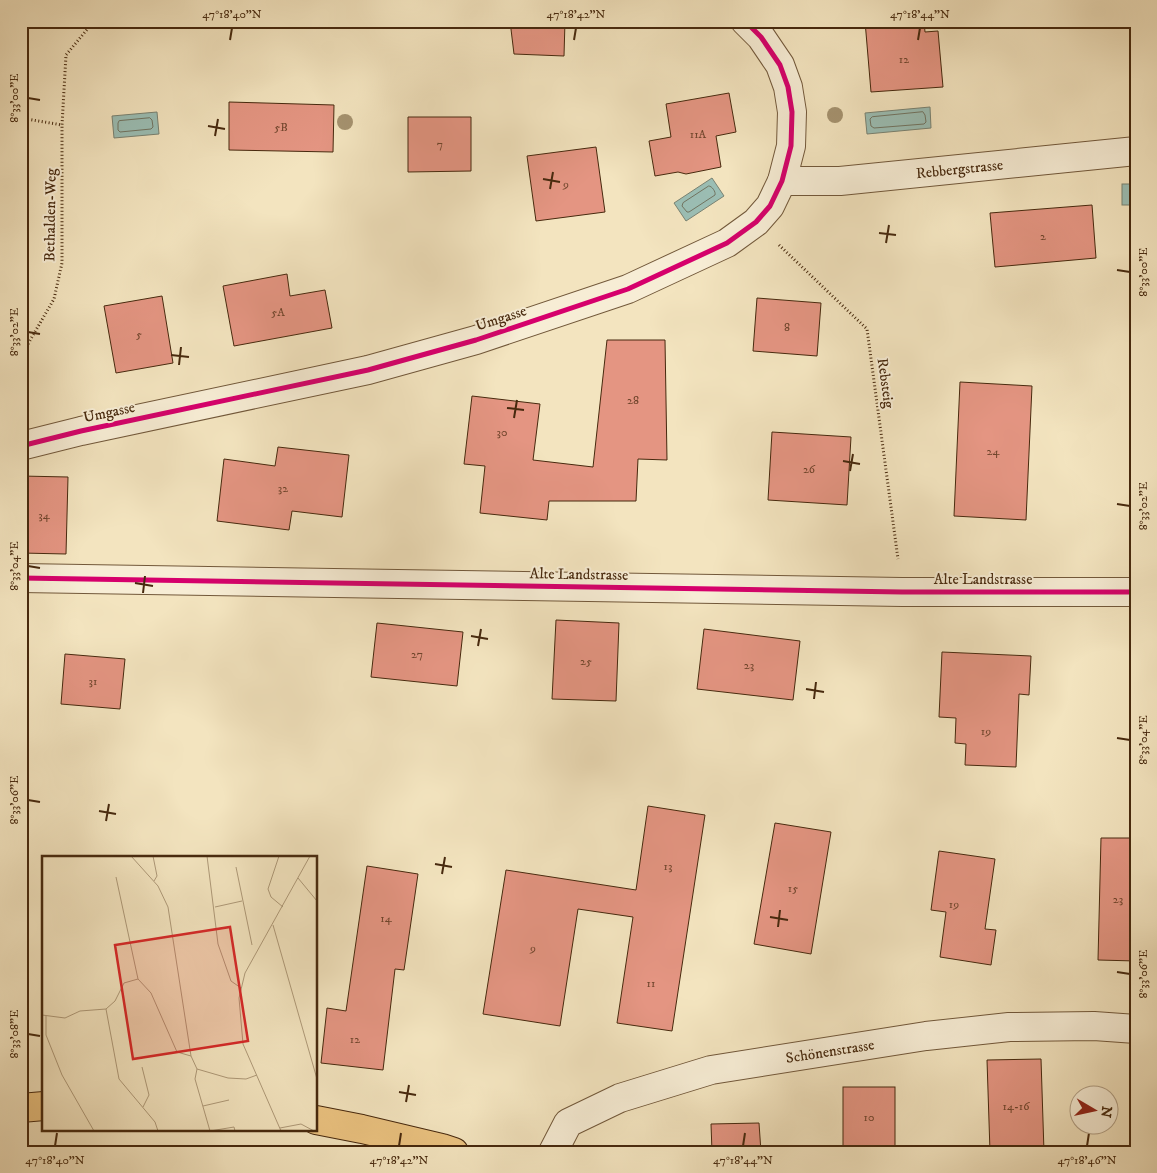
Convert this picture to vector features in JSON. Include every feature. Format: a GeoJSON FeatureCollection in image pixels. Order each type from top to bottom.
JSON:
{"type":"FeatureCollection","features":[{"type":"Feature","properties":{"kind":"main road"},"geometry":{"type":"LineString","coordinates":[[21,1108],[42,1106]]}},
{"type":"Feature","properties":{"kind":"main road"},"geometry":{"type":"LineString","coordinates":[[318,1120],[362,1129],[454,1152]]}},
{"type":"Feature","properties":{"kind":"street","name":"Umgasse"},"geometry":{"type":"LineString","coordinates":[[21,446],[82,431],[368,370],[476,340],[628,289],[727,243],[756,222],[770,206],[782,181],[792,146],[792,112],[788,87],[780,65],[761,37],[746,21]]}},
{"type":"Feature","properties":{"kind":"street","name":"Rebbergstrasse"},"geometry":{"type":"LineString","coordinates":[[782,181],[840,182],[1136,151]]}},
{"type":"Feature","properties":{"kind":"street","name":"Alte Landstrasse"},"geometry":{"type":"LineString","coordinates":[[21,578],[902,592],[1136,592]]}},
{"type":"Feature","properties":{"kind":"street","name":"Schönenstrasse"},"geometry":{"type":"LineString","coordinates":[[552,1152],[568,1122],[620,1098],[712,1070],[926,1036],[1009,1027],[1094,1026],[1136,1029]]}},
{"type":"Feature","properties":{"kind":"path"},"geometry":{"type":"LineString","coordinates":[[21,118],[62,125]]}},
{"type":"Feature","properties":{"kind":"water"},"geometry":{"type":"Polygon","coordinates":[[[930,107],[931,128],[867,134],[865,113],[930,107]]]}},
{"type":"Feature","properties":{"kind":"water"},"geometry":{"type":"Polygon","coordinates":[[[157,112],[159,134],[114,138],[112,116],[157,112]]]}},
{"type":"Feature","properties":{"kind":"water"},"geometry":{"type":"Polygon","coordinates":[[[712,178],[724,196],[686,221],[674,203],[712,178]]]}},
{"type":"Feature","properties":{"kind":"water"},"geometry":{"type":"Polygon","coordinates":[[[1122,184],[1136,184],[1136,205],[1122,205],[1122,184]]]}},
{"type":"Feature","properties":{"kind":"building"},"geometry":{"type":"Polygon","coordinates":[[[510,21],[565,21],[564,56],[514,54],[510,21]]]}},
{"type":"Feature","properties":{"kind":"building"},"geometry":{"type":"Polygon","coordinates":[[[865,21],[924,21],[925,32],[938,31],[943,87],[871,92],[865,21]]]}},
{"type":"Feature","properties":{"kind":"building"},"geometry":{"type":"Polygon","coordinates":[[[729,93],[736,132],[716,136],[721,167],[686,174],[678,172],[655,176],[649,141],[671,137],[666,104],[729,93]]]}},
{"type":"Feature","properties":{"kind":"building"},"geometry":{"type":"Polygon","coordinates":[[[229,102],[334,105],[333,152],[229,150],[229,102]]]}},
{"type":"Feature","properties":{"kind":"building"},"geometry":{"type":"Polygon","coordinates":[[[408,117],[471,117],[471,171],[408,172],[408,117]]]}},
{"type":"Feature","properties":{"kind":"building"},"geometry":{"type":"Polygon","coordinates":[[[596,147],[605,212],[536,221],[527,156],[596,147]]]}},
{"type":"Feature","properties":{"kind":"building"},"geometry":{"type":"Polygon","coordinates":[[[1092,205],[1096,258],[995,267],[990,213],[1092,205]]]}},
{"type":"Feature","properties":{"kind":"building"},"geometry":{"type":"Polygon","coordinates":[[[287,274],[290,296],[325,290],[332,328],[234,346],[223,286],[287,274]]]}},
{"type":"Feature","properties":{"kind":"building"},"geometry":{"type":"Polygon","coordinates":[[[162,296],[173,363],[116,373],[104,306],[162,296]]]}},
{"type":"Feature","properties":{"kind":"building"},"geometry":{"type":"Polygon","coordinates":[[[757,298],[821,303],[817,356],[753,351],[757,298]]]}},
{"type":"Feature","properties":{"kind":"building"},"geometry":{"type":"Polygon","coordinates":[[[607,340],[665,340],[667,460],[638,459],[636,501],[549,501],[547,520],[480,513],[485,466],[464,464],[472,396],[540,404],[533,460],[593,467],[607,340]]]}},
{"type":"Feature","properties":{"kind":"building"},"geometry":{"type":"Polygon","coordinates":[[[960,382],[1032,386],[1026,520],[954,516],[960,382]]]}},
{"type":"Feature","properties":{"kind":"building"},"geometry":{"type":"Polygon","coordinates":[[[772,432],[851,437],[847,505],[768,500],[772,432]]]}},
{"type":"Feature","properties":{"kind":"building"},"geometry":{"type":"Polygon","coordinates":[[[278,447],[349,455],[342,517],[292,511],[289,530],[217,521],[224,459],[275,466],[278,447]]]}},
{"type":"Feature","properties":{"kind":"building"},"geometry":{"type":"Polygon","coordinates":[[[21,476],[68,477],[66,554],[21,553],[21,476]]]}},
{"type":"Feature","properties":{"kind":"building"},"geometry":{"type":"Polygon","coordinates":[[[556,620],[619,623],[616,701],[552,699],[556,620]]]}},
{"type":"Feature","properties":{"kind":"building"},"geometry":{"type":"Polygon","coordinates":[[[377,623],[463,632],[457,686],[371,677],[377,623]]]}},
{"type":"Feature","properties":{"kind":"building"},"geometry":{"type":"Polygon","coordinates":[[[704,629],[800,641],[793,700],[697,689],[704,629]]]}},
{"type":"Feature","properties":{"kind":"building"},"geometry":{"type":"Polygon","coordinates":[[[942,652],[1031,656],[1029,695],[1019,694],[1016,767],[965,765],[966,744],[955,743],[956,718],[939,717],[942,652]]]}},
{"type":"Feature","properties":{"kind":"building"},"geometry":{"type":"Polygon","coordinates":[[[65,654],[125,659],[120,709],[61,704],[65,654]]]}},
{"type":"Feature","properties":{"kind":"building"},"geometry":{"type":"Polygon","coordinates":[[[648,806],[705,815],[672,1031],[617,1023],[633,917],[578,909],[560,1026],[483,1014],[506,870],[636,890],[648,806]]]}},
{"type":"Feature","properties":{"kind":"building"},"geometry":{"type":"Polygon","coordinates":[[[775,823],[831,832],[811,954],[754,944],[775,823]]]}},
{"type":"Feature","properties":{"kind":"building"},"geometry":{"type":"Polygon","coordinates":[[[1101,838],[1136,838],[1136,961],[1098,960],[1101,838]]]}},
{"type":"Feature","properties":{"kind":"building"},"geometry":{"type":"Polygon","coordinates":[[[939,851],[995,859],[985,929],[996,930],[991,965],[940,957],[946,912],[931,910],[939,851]]]}},
{"type":"Feature","properties":{"kind":"building"},"geometry":{"type":"Polygon","coordinates":[[[367,866],[418,874],[404,970],[395,969],[383,1070],[321,1063],[327,1008],[346,1011],[367,866]]]}},
{"type":"Feature","properties":{"kind":"building"},"geometry":{"type":"Polygon","coordinates":[[[1041,1059],[1044,1152],[990,1152],[987,1060],[1041,1059]]]}},
{"type":"Feature","properties":{"kind":"building"},"geometry":{"type":"Polygon","coordinates":[[[843,1087],[895,1087],[895,1147],[843,1147],[843,1087]]]}},
{"type":"Feature","properties":{"kind":"building"},"geometry":{"type":"Polygon","coordinates":[[[759,1123],[761,1152],[712,1152],[711,1124],[759,1123]]]}},
{"type":"Feature","properties":{"kind":"cycle path"},"geometry":{"type":"LineString","coordinates":[[21,446],[81,431],[368,370],[476,340],[628,289],[727,243],[756,222],[770,206],[782,181],[791,146],[792,112],[788,87],[780,65],[761,37],[745,21]]}},
{"type":"Feature","properties":{"kind":"cycle path"},"geometry":{"type":"LineString","coordinates":[[21,578],[902,592],[1136,592]]}}]}
